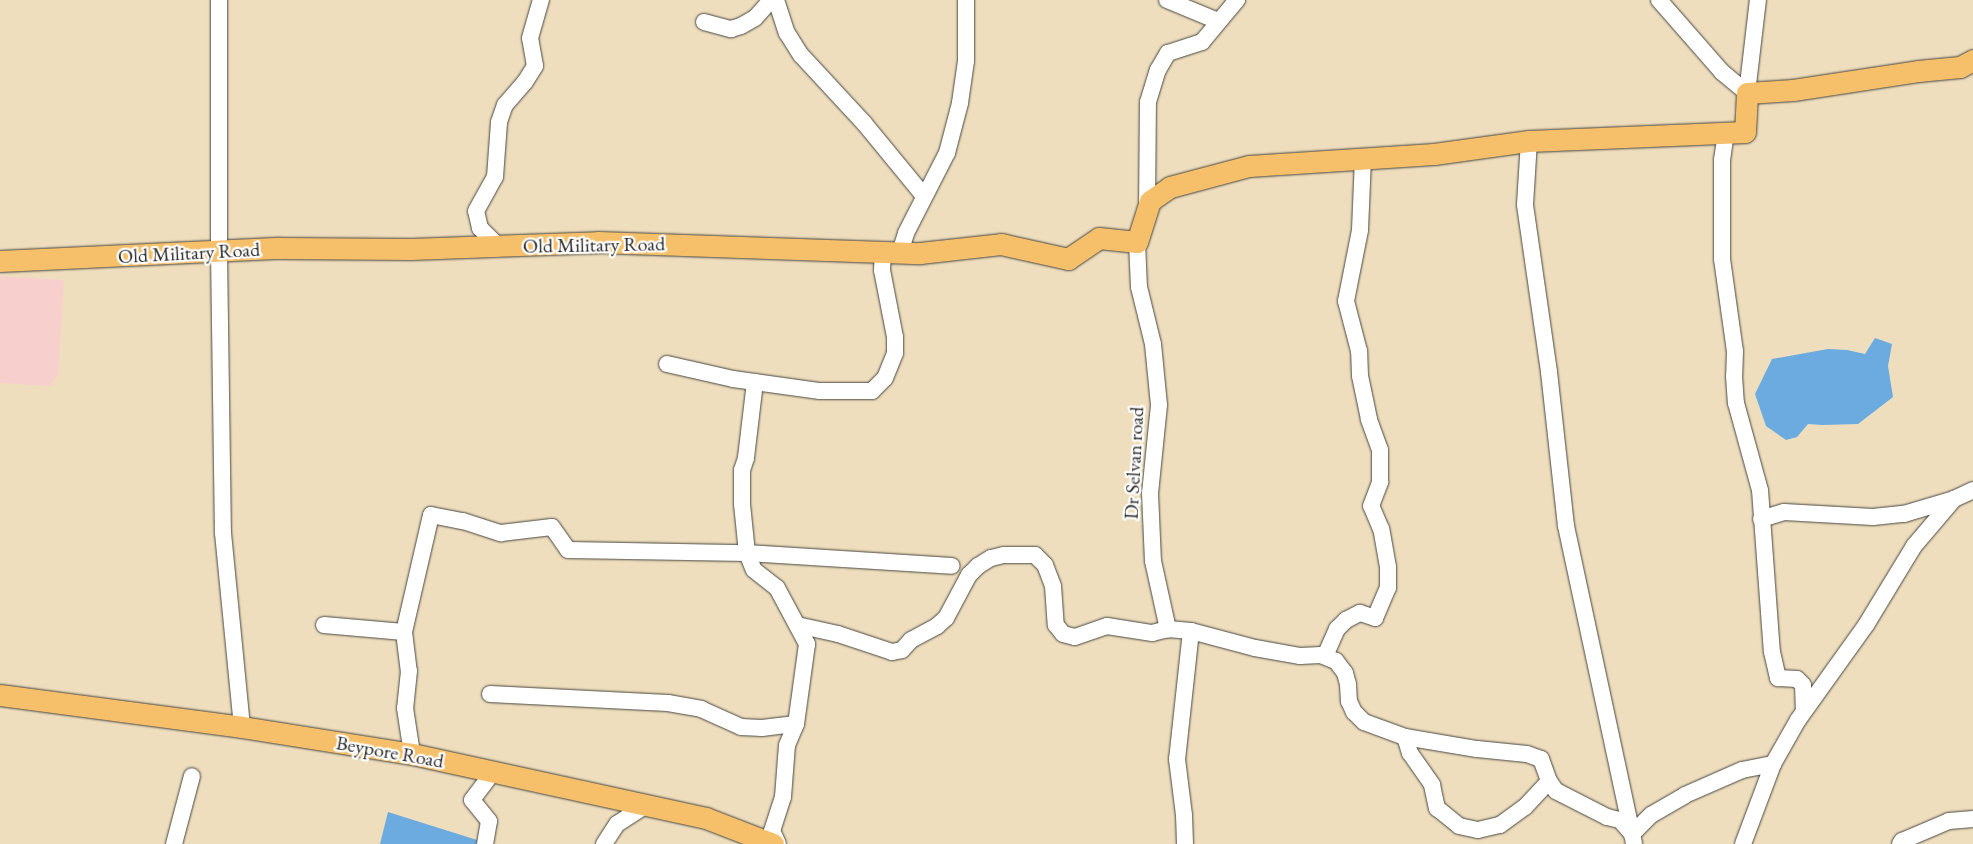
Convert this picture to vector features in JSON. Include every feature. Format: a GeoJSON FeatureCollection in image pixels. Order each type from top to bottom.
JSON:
{"type":"FeatureCollection","features":[{"type":"Feature","properties":{"kind":"main road"},"geometry":{"type":"LineString","coordinates":[[1137,242],[1149,206],[1170,187],[1249,166],[1434,154],[1529,141],[1745,132],[1747,93],[1793,90],[1918,71],[1960,67],[1973,60]]}},
{"type":"Feature","properties":{"kind":"main road","name":"Old Military Road"},"geometry":{"type":"LineString","coordinates":[[0,261],[280,248],[498,247],[598,242],[920,253],[1001,244],[1068,259],[1099,238],[1137,242]]}},
{"type":"Feature","properties":{"kind":"main road","name":"Beypore Road"},"geometry":{"type":"LineString","coordinates":[[0,695],[242,726],[412,754],[706,818],[773,844]]}},
{"type":"Feature","properties":{"kind":"street"},"geometry":{"type":"LineString","coordinates":[[219,0],[219,252],[223,533],[242,726]]}},
{"type":"Feature","properties":{"kind":"street"},"geometry":{"type":"LineString","coordinates":[[498,247],[480,228],[476,211],[495,177],[499,122],[506,105],[525,82],[535,66],[530,38],[541,0]]}},
{"type":"Feature","properties":{"kind":"street"},"geometry":{"type":"LineString","coordinates":[[704,22],[731,29],[741,26],[756,18],[771,0]]}},
{"type":"Feature","properties":{"kind":"street"},"geometry":{"type":"LineString","coordinates":[[776,0],[787,32],[801,54],[864,123],[924,196]]}},
{"type":"Feature","properties":{"kind":"street"},"geometry":{"type":"LineString","coordinates":[[667,364],[755,382],[820,391],[872,391],[885,378],[895,353],[895,337],[882,270],[891,252],[906,233],[947,153],[960,103],[966,61],[966,0]]}},
{"type":"Feature","properties":{"kind":"street"},"geometry":{"type":"LineString","coordinates":[[1167,0],[1218,21]]}},
{"type":"Feature","properties":{"kind":"street"},"geometry":{"type":"LineString","coordinates":[[1149,206],[1148,102],[1158,70],[1168,53],[1202,42],[1237,0]]}},
{"type":"Feature","properties":{"kind":"street"},"geometry":{"type":"LineString","coordinates":[[1660,0],[1722,72],[1747,93]]}},
{"type":"Feature","properties":{"kind":"street"},"geometry":{"type":"LineString","coordinates":[[1747,93],[1758,0]]}},
{"type":"Feature","properties":{"kind":"street"},"geometry":{"type":"LineString","coordinates":[[1726,132],[1722,160],[1722,259],[1735,351],[1736,403],[1760,490],[1772,652],[1778,678],[1797,678],[1803,685],[1804,712]]}},
{"type":"Feature","properties":{"kind":"street"},"geometry":{"type":"LineString","coordinates":[[1529,141],[1526,206],[1549,372],[1566,526],[1633,839]]}},
{"type":"Feature","properties":{"kind":"street"},"geometry":{"type":"LineString","coordinates":[[1326,656],[1337,629],[1346,620],[1360,613],[1375,618],[1388,588],[1388,567],[1381,528],[1371,506],[1380,482],[1380,450],[1369,419],[1360,376],[1359,351],[1346,301],[1360,230],[1364,159]]}},
{"type":"Feature","properties":{"kind":"street","name":"Dr Selvan road"},"geometry":{"type":"LineString","coordinates":[[1137,242],[1139,286],[1153,344],[1159,405],[1150,493],[1153,561],[1168,629]]}},
{"type":"Feature","properties":{"kind":"street"},"geometry":{"type":"LineString","coordinates":[[755,382],[746,458],[742,470],[742,504],[747,553],[754,570],[777,588],[807,644],[796,724],[787,745],[783,797],[772,831],[778,844]]}},
{"type":"Feature","properties":{"kind":"street"},"geometry":{"type":"LineString","coordinates":[[1761,518],[1784,512],[1873,517],[1904,514],[1954,499],[1973,490]]}},
{"type":"Feature","properties":{"kind":"street"},"geometry":{"type":"LineString","coordinates":[[1743,844],[1773,764],[1804,712],[1866,625],[1914,546],[1954,499]]}},
{"type":"Feature","properties":{"kind":"street"},"geometry":{"type":"LineString","coordinates":[[412,754],[405,708],[409,671],[404,632],[431,515],[463,521],[501,533],[552,527],[568,550],[747,553],[952,566]]}},
{"type":"Feature","properties":{"kind":"street"},"geometry":{"type":"LineString","coordinates":[[797,625],[838,634],[892,652],[902,650],[911,640],[937,626],[946,618],[969,575],[978,566],[991,558],[1004,555],[1035,554],[1045,565],[1053,586],[1056,625],[1063,634],[1075,637],[1107,626],[1152,633],[1168,629],[1191,631],[1255,648],[1300,656],[1326,656],[1336,661],[1345,673],[1348,684],[1348,701],[1354,712],[1364,722],[1406,737],[1477,749],[1527,754],[1541,759],[1549,781],[1556,791],[1607,817],[1620,820],[1633,839]]}},
{"type":"Feature","properties":{"kind":"street"},"geometry":{"type":"LineString","coordinates":[[324,625],[404,632]]}},
{"type":"Feature","properties":{"kind":"street"},"geometry":{"type":"LineString","coordinates":[[1185,844],[1184,815],[1177,759],[1191,631]]}},
{"type":"Feature","properties":{"kind":"street"},"geometry":{"type":"LineString","coordinates":[[490,694],[668,703],[701,708],[741,727],[762,728],[796,724]]}},
{"type":"Feature","properties":{"kind":"street"},"geometry":{"type":"LineString","coordinates":[[1406,737],[1410,753],[1432,785],[1437,808],[1459,826],[1478,830],[1500,825],[1525,807],[1549,781]]}},
{"type":"Feature","properties":{"kind":"street"},"geometry":{"type":"LineString","coordinates":[[1633,839],[1651,815],[1685,795],[1742,770],[1773,764]]}},
{"type":"Feature","properties":{"kind":"street"},"geometry":{"type":"LineString","coordinates":[[485,844],[489,821],[472,800],[493,772]]}},
{"type":"Feature","properties":{"kind":"street"},"geometry":{"type":"LineString","coordinates":[[174,844],[192,776]]}},
{"type":"Feature","properties":{"kind":"street"},"geometry":{"type":"LineString","coordinates":[[604,844],[617,824],[646,805]]}},
{"type":"Feature","properties":{"kind":"street"},"geometry":{"type":"LineString","coordinates":[[1900,844],[1902,841],[1949,821],[1973,819]]}},
{"type":"Feature","properties":{"kind":"shaded area"},"geometry":{"type":"Polygon","coordinates":[[[0,276],[64,280],[58,375],[50,386],[0,383],[0,276]]]}},
{"type":"Feature","properties":{"kind":"water"},"geometry":{"type":"Polygon","coordinates":[[[1875,338],[1892,344],[1888,366],[1893,397],[1858,424],[1808,424],[1797,437],[1786,440],[1766,426],[1755,394],[1772,359],[1828,349],[1847,350],[1865,354],[1875,338]]]}},
{"type":"Feature","properties":{"kind":"water"},"geometry":{"type":"Polygon","coordinates":[[[388,812],[477,840],[476,844],[380,844],[388,812]]]}}]}
